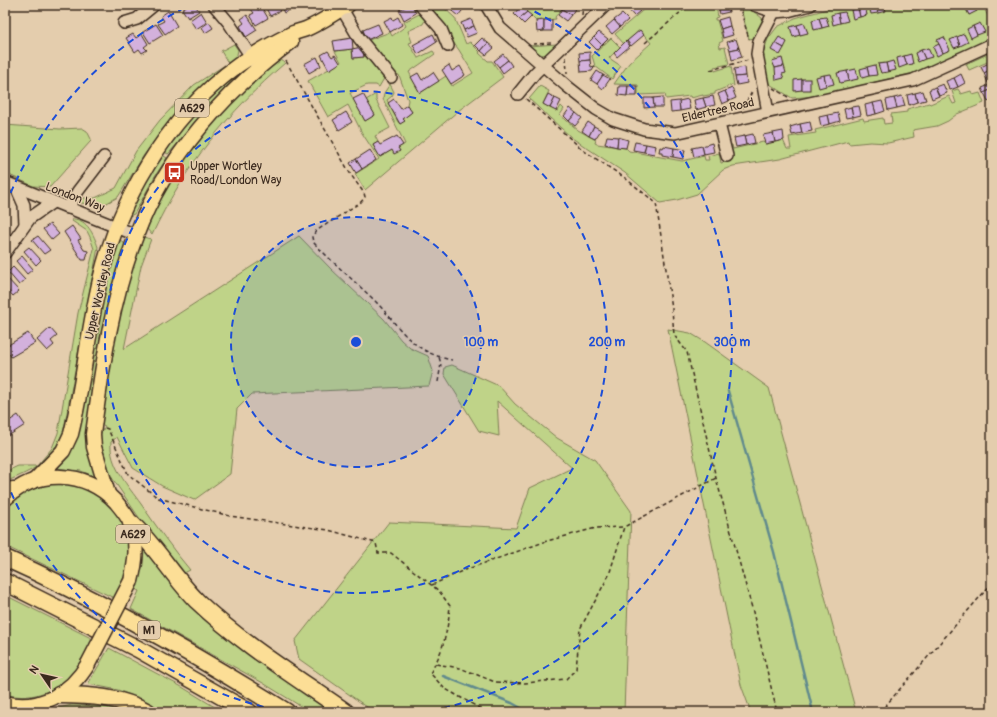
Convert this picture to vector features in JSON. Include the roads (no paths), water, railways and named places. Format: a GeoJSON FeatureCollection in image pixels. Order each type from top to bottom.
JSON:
{"type":"FeatureCollection","features":[{"type":"Feature","properties":{"kind":"highway"},"geometry":{"type":"LineString","coordinates":[[131,523],[141,532],[170,571],[210,613],[259,651],[346,712]]}},
{"type":"Feature","properties":{"kind":"highway","name":"M1"},"geometry":{"type":"LineString","coordinates":[[5,558],[99,603],[160,636],[287,712]]}},
{"type":"Feature","properties":{"kind":"highway","name":"M1"},"geometry":{"type":"LineString","coordinates":[[5,582],[113,636],[249,712]]}},
{"type":"Feature","properties":{"kind":"highway"},"geometry":{"type":"LineString","coordinates":[[59,695],[82,695],[107,698],[148,712]]}},
{"type":"Feature","properties":{"kind":"main road","name":"Upper Wortley Road"},"geometry":{"type":"LineString","coordinates":[[35,480],[63,451],[71,434],[97,294],[106,258],[116,226],[142,176],[180,121],[222,80],[279,51],[306,29],[345,7]]}},
{"type":"Feature","properties":{"kind":"main road","name":"Upper Wortley Road"},"geometry":{"type":"LineString","coordinates":[[108,494],[94,448],[94,427],[119,290],[136,235],[159,187],[182,153],[255,62],[290,34],[306,29]]}},
{"type":"Feature","properties":{"kind":"main road","name":"A629"},"geometry":{"type":"LineString","coordinates":[[8,494],[35,480],[51,476],[67,476],[85,480],[108,494],[120,506],[131,523],[136,552],[131,581],[81,676],[59,695],[48,700],[25,705],[9,712]]}},
{"type":"Feature","properties":{"kind":"main road","name":"A629"},"geometry":{"type":"LineString","coordinates":[[5,703],[25,705]]}},
{"type":"Feature","properties":{"kind":"street"},"geometry":{"type":"LineString","coordinates":[[124,23],[137,19],[154,5]]}},
{"type":"Feature","properties":{"kind":"street"},"geometry":{"type":"LineString","coordinates":[[214,5],[229,23],[255,62]]}},
{"type":"Feature","properties":{"kind":"street"},"geometry":{"type":"LineString","coordinates":[[420,5],[441,29],[448,46]]}},
{"type":"Feature","properties":{"kind":"street","name":"Eldertree Road"},"geometry":{"type":"LineString","coordinates":[[486,5],[500,28],[585,101],[613,119],[644,129],[675,133],[913,80],[992,44]]}},
{"type":"Feature","properties":{"kind":"street"},"geometry":{"type":"LineString","coordinates":[[754,5],[774,12],[782,12],[810,5]]}},
{"type":"Feature","properties":{"kind":"street"},"geometry":{"type":"LineString","coordinates":[[518,93],[535,73],[544,66],[604,6]]}},
{"type":"Feature","properties":{"kind":"street"},"geometry":{"type":"LineString","coordinates":[[345,7],[359,38],[391,77]]}},
{"type":"Feature","properties":{"kind":"street"},"geometry":{"type":"LineString","coordinates":[[768,112],[757,58],[759,41],[774,12]]}},
{"type":"Feature","properties":{"kind":"street"},"geometry":{"type":"LineString","coordinates":[[719,124],[727,156]]}},
{"type":"Feature","properties":{"kind":"street"},"geometry":{"type":"LineString","coordinates":[[68,208],[104,157]]}},
{"type":"Feature","properties":{"kind":"street","name":"London Way"},"geometry":{"type":"LineString","coordinates":[[5,182],[136,235]]}},
{"type":"Feature","properties":{"kind":"street"},"geometry":{"type":"LineString","coordinates":[[16,187],[22,197],[24,205],[25,224]]}},
{"type":"Feature","properties":{"kind":"street"},"geometry":{"type":"LineString","coordinates":[[5,253],[25,224],[36,213],[53,202]]}},
{"type":"Feature","properties":{"kind":"waterway"},"geometry":{"type":"LineString","coordinates":[[728,391],[774,552],[813,712]]}},
{"type":"Feature","properties":{"kind":"waterway"},"geometry":{"type":"LineString","coordinates":[[443,676],[512,703],[528,712]]}},
{"type":"Feature","properties":{"kind":"place","name":"Upper Wortley Road/London Way"},"geometry":{"type":"Point","coordinates":[174,173]}}]}
